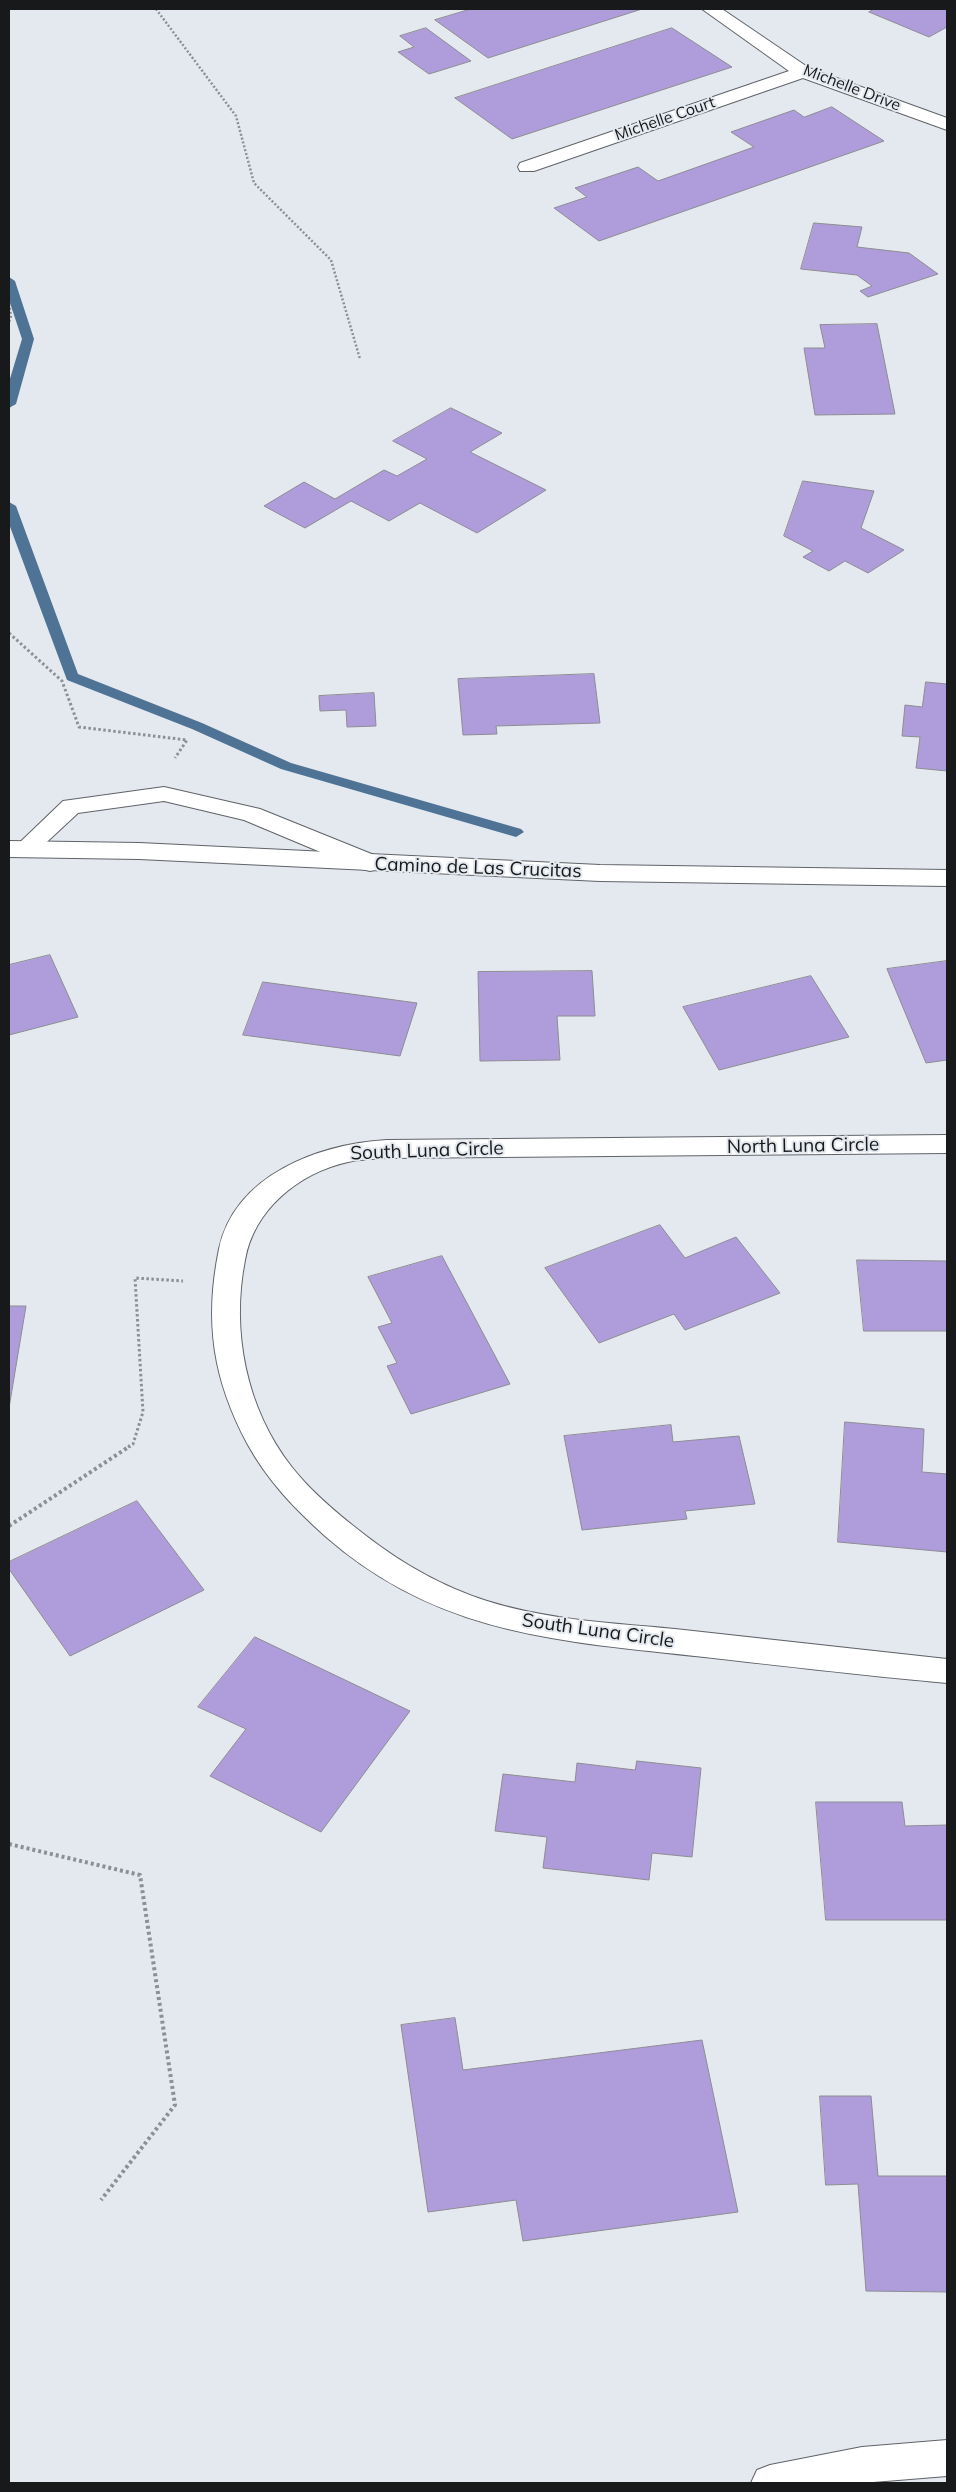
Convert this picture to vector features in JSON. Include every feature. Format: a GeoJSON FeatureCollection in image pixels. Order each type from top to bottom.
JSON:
{"type":"FeatureCollection","features":[{"type":"Feature","properties":{"kind":"street","name":"Michelle Drive"},"geometry":{"type":"LineString","coordinates":[[711,9],[803,72],[947,124]]}},
{"type":"Feature","properties":{"kind":"street","name":"Michelle Court"},"geometry":{"type":"LineString","coordinates":[[527,167],[803,72]]}},
{"type":"Feature","properties":{"kind":"street"},"geometry":{"type":"LineString","coordinates":[[18,848],[71,806],[164,794],[251,814],[370,863]]}},
{"type":"Feature","properties":{"kind":"street","name":"Camino de Las Crucitas"},"geometry":{"type":"LineString","coordinates":[[18,848],[139,851],[600,873],[947,878]]}},
{"type":"Feature","properties":{"kind":"street","name":"North Luna Circle"},"geometry":{"type":"LineString","coordinates":[[659,1147],[947,1144]]}},
{"type":"Feature","properties":{"kind":"street","name":"South Luna Circle"},"geometry":{"type":"LineString","coordinates":[[659,1147],[388,1149],[344,1153],[312,1163],[281,1181],[258,1201],[242,1224],[231,1254],[225,1330],[234,1379],[254,1428],[281,1474],[320,1516],[363,1549],[424,1588],[482,1612],[550,1628],[947,1671]]}},
{"type":"Feature","properties":{"kind":"street"},"geometry":{"type":"LineString","coordinates":[[770,2483],[862,2465],[947,2458]]}},
{"type":"Feature","properties":{"kind":"path"},"geometry":{"type":"LineString","coordinates":[[156,9],[236,116],[254,183],[331,260],[360,359]]}},
{"type":"Feature","properties":{"kind":"path"},"geometry":{"type":"LineString","coordinates":[[9,304],[11,316],[9,322]]}},
{"type":"Feature","properties":{"kind":"path"},"geometry":{"type":"LineString","coordinates":[[9,633],[62,680],[79,727],[187,740],[160,779],[148,785],[164,794]]}},
{"type":"Feature","properties":{"kind":"path"},"geometry":{"type":"LineString","coordinates":[[9,1526],[133,1444],[143,1412],[135,1278],[228,1284]]}},
{"type":"Feature","properties":{"kind":"path"},"geometry":{"type":"LineString","coordinates":[[9,1844],[140,1875],[175,2105],[100,2200]]}},
{"type":"Feature","properties":{"kind":"building"},"geometry":{"type":"Polygon","coordinates":[[[471,9],[642,9],[488,58],[435,20],[471,9]]]}},
{"type":"Feature","properties":{"kind":"building"},"geometry":{"type":"Polygon","coordinates":[[[875,9],[947,9],[947,27],[929,37],[869,12],[875,9]]]}},
{"type":"Feature","properties":{"kind":"building"},"geometry":{"type":"Polygon","coordinates":[[[426,28],[471,61],[429,74],[398,52],[414,47],[400,36],[426,28]]]}},
{"type":"Feature","properties":{"kind":"building"},"geometry":{"type":"Polygon","coordinates":[[[672,28],[732,67],[512,139],[455,98],[672,28]]]}},
{"type":"Feature","properties":{"kind":"building"},"geometry":{"type":"Polygon","coordinates":[[[832,107],[884,141],[599,241],[554,208],[587,197],[575,188],[638,167],[658,181],[754,147],[731,132],[794,110],[804,117],[832,107]]]}},
{"type":"Feature","properties":{"kind":"building"},"geometry":{"type":"Polygon","coordinates":[[[814,223],[862,227],[857,247],[909,253],[938,274],[868,297],[860,291],[872,286],[857,275],[801,269],[814,223]]]}},
{"type":"Feature","properties":{"kind":"building"},"geometry":{"type":"Polygon","coordinates":[[[877,324],[895,414],[815,415],[804,348],[825,348],[820,325],[877,324]]]}},
{"type":"Feature","properties":{"kind":"building"},"geometry":{"type":"Polygon","coordinates":[[[451,408],[502,433],[470,452],[546,490],[477,533],[420,503],[389,521],[351,501],[305,528],[264,506],[304,482],[335,499],[384,470],[397,476],[427,459],[393,441],[451,408]]]}},
{"type":"Feature","properties":{"kind":"building"},"geometry":{"type":"Polygon","coordinates":[[[803,481],[874,491],[861,528],[904,550],[868,573],[845,561],[829,571],[803,557],[813,551],[784,536],[803,481]]]}},
{"type":"Feature","properties":{"kind":"building"},"geometry":{"type":"Polygon","coordinates":[[[594,674],[600,723],[496,726],[497,734],[463,735],[458,679],[594,674]]]}},
{"type":"Feature","properties":{"kind":"building"},"geometry":{"type":"Polygon","coordinates":[[[926,682],[947,684],[947,771],[916,768],[920,737],[902,736],[905,705],[922,707],[926,682]]]}},
{"type":"Feature","properties":{"kind":"building"},"geometry":{"type":"Polygon","coordinates":[[[374,693],[376,726],[347,727],[346,710],[320,711],[319,696],[374,693]]]}},
{"type":"Feature","properties":{"kind":"building"},"geometry":{"type":"Polygon","coordinates":[[[50,955],[78,1017],[9,1035],[9,965],[50,955]]]}},
{"type":"Feature","properties":{"kind":"building"},"geometry":{"type":"Polygon","coordinates":[[[947,961],[947,1060],[926,1063],[887,969],[947,961]]]}},
{"type":"Feature","properties":{"kind":"building"},"geometry":{"type":"Polygon","coordinates":[[[592,971],[595,1016],[557,1016],[560,1060],[480,1061],[478,972],[592,971]]]}},
{"type":"Feature","properties":{"kind":"building"},"geometry":{"type":"Polygon","coordinates":[[[811,976],[849,1037],[719,1070],[683,1007],[811,976]]]}},
{"type":"Feature","properties":{"kind":"building"},"geometry":{"type":"Polygon","coordinates":[[[263,982],[417,1003],[400,1056],[243,1035],[263,982]]]}},
{"type":"Feature","properties":{"kind":"building"},"geometry":{"type":"Polygon","coordinates":[[[660,1225],[685,1258],[736,1237],[780,1293],[685,1330],[674,1314],[599,1343],[545,1268],[660,1225]]]}},
{"type":"Feature","properties":{"kind":"building"},"geometry":{"type":"Polygon","coordinates":[[[442,1256],[510,1384],[411,1414],[387,1366],[397,1363],[378,1327],[392,1323],[368,1277],[442,1256]]]}},
{"type":"Feature","properties":{"kind":"building"},"geometry":{"type":"Polygon","coordinates":[[[857,1260],[947,1261],[947,1331],[864,1331],[857,1260]]]}},
{"type":"Feature","properties":{"kind":"building"},"geometry":{"type":"Polygon","coordinates":[[[9,1306],[26,1306],[9,1408],[9,1306]]]}},
{"type":"Feature","properties":{"kind":"building"},"geometry":{"type":"Polygon","coordinates":[[[845,1422],[924,1429],[922,1472],[947,1474],[947,1552],[838,1542],[845,1422]]]}},
{"type":"Feature","properties":{"kind":"building"},"geometry":{"type":"Polygon","coordinates":[[[671,1425],[673,1442],[739,1436],[755,1504],[685,1511],[687,1519],[582,1530],[564,1436],[671,1425]]]}},
{"type":"Feature","properties":{"kind":"building"},"geometry":{"type":"Polygon","coordinates":[[[137,1501],[204,1590],[70,1656],[9,1569],[9,1562],[137,1501]]]}},
{"type":"Feature","properties":{"kind":"building"},"geometry":{"type":"Polygon","coordinates":[[[255,1637],[410,1711],[321,1832],[210,1776],[246,1729],[198,1707],[255,1637]]]}},
{"type":"Feature","properties":{"kind":"building"},"geometry":{"type":"Polygon","coordinates":[[[637,1761],[701,1768],[692,1857],[652,1853],[649,1880],[543,1868],[547,1837],[495,1831],[503,1774],[575,1782],[577,1763],[635,1770],[637,1761]]]}},
{"type":"Feature","properties":{"kind":"building"},"geometry":{"type":"Polygon","coordinates":[[[816,1802],[902,1802],[905,1826],[947,1825],[947,1920],[826,1920],[816,1802]]]}},
{"type":"Feature","properties":{"kind":"building"},"geometry":{"type":"Polygon","coordinates":[[[455,2018],[463,2070],[702,2040],[738,2212],[523,2241],[516,2200],[428,2212],[401,2025],[455,2018]]]}},
{"type":"Feature","properties":{"kind":"building"},"geometry":{"type":"Polygon","coordinates":[[[820,2096],[871,2096],[878,2176],[947,2176],[947,2292],[866,2291],[858,2184],[826,2185],[820,2096]]]}},
{"type":"Feature","properties":{"kind":"waterway"},"geometry":{"type":"LineString","coordinates":[[9,281],[28,339],[9,404]]}},
{"type":"Feature","properties":{"kind":"waterway"},"geometry":{"type":"LineString","coordinates":[[9,506],[72,677],[197,726],[286,766],[516,832]]}}]}
